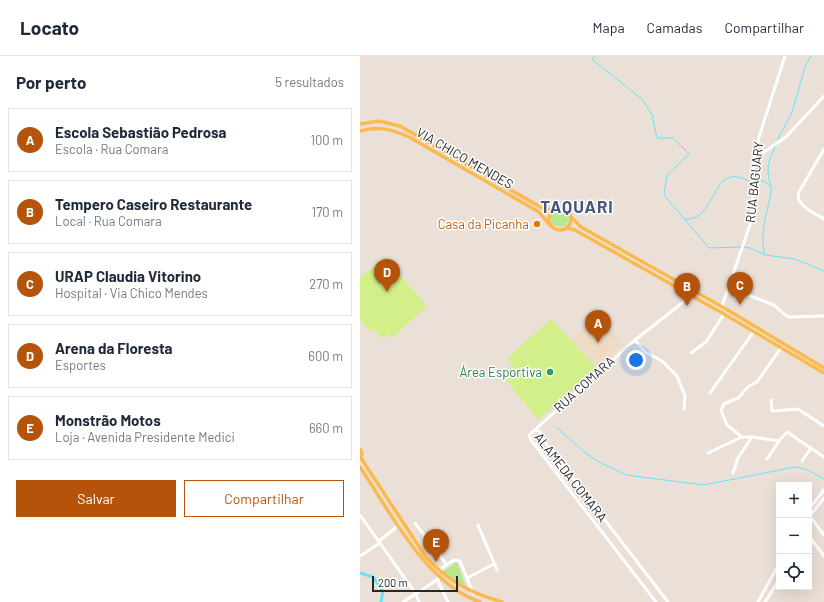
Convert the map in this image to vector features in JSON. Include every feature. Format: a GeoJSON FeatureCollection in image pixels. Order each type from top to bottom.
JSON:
{"type":"FeatureCollection","features":[{"type":"Feature","properties":{"kind":"main road","name":"VIA CHICO MENDES"},"geometry":{"type":"LineString","coordinates":[[360,124],[379,121],[400,126],[542,208],[553,210]]}},
{"type":"Feature","properties":{"kind":"main road","name":"VIA CHICO MENDES"},"geometry":{"type":"LineString","coordinates":[[360,131],[381,128],[405,135],[539,212],[551,226]]}},
{"type":"Feature","properties":{"kind":"main road"},"geometry":{"type":"LineString","coordinates":[[824,368],[722,306],[581,227],[571,218],[569,213],[562,208],[553,210],[549,218],[551,226],[559,230],[567,228],[575,230],[754,331],[824,373]]}},
{"type":"Feature","properties":{"kind":"main road"},"geometry":{"type":"LineString","coordinates":[[567,228],[571,218]]}},
{"type":"Feature","properties":{"kind":"main road"},"geometry":{"type":"LineString","coordinates":[[360,449],[360,458],[425,556],[439,570],[473,592],[502,602]]}},
{"type":"Feature","properties":{"kind":"main road"},"geometry":{"type":"LineString","coordinates":[[360,467],[421,558],[438,578],[478,602]]}},
{"type":"Feature","properties":{"kind":"street","name":"RUA BAGUARY"},"geometry":{"type":"LineString","coordinates":[[722,306],[746,241],[752,219],[754,208],[754,159],[759,136],[785,56]]}},
{"type":"Feature","properties":{"kind":"street"},"geometry":{"type":"LineString","coordinates":[[754,159],[786,137],[824,96]]}},
{"type":"Feature","properties":{"kind":"street"},"geometry":{"type":"LineString","coordinates":[[824,149],[798,196],[799,202],[824,219]]}},
{"type":"Feature","properties":{"kind":"street"},"geometry":{"type":"LineString","coordinates":[[729,288],[774,305],[789,317],[824,316]]}},
{"type":"Feature","properties":{"kind":"street","name":"RUA COMARA"},"geometry":{"type":"LineString","coordinates":[[536,430],[635,340],[691,296]]}},
{"type":"Feature","properties":{"kind":"street"},"geometry":{"type":"LineString","coordinates":[[691,353],[708,340],[724,314]]}},
{"type":"Feature","properties":{"kind":"street"},"geometry":{"type":"LineString","coordinates":[[710,393],[754,331]]}},
{"type":"Feature","properties":{"kind":"street"},"geometry":{"type":"LineString","coordinates":[[635,340],[645,352],[662,361],[677,376],[685,396],[684,409]]}},
{"type":"Feature","properties":{"kind":"street"},"geometry":{"type":"LineString","coordinates":[[742,437],[724,422],[721,410],[722,407],[738,398],[749,386],[757,382],[781,348]]}},
{"type":"Feature","properties":{"kind":"street"},"geometry":{"type":"LineString","coordinates":[[771,400],[772,411],[798,409],[824,426]]}},
{"type":"Feature","properties":{"kind":"street","name":"ALAMEDA COMARA"},"geometry":{"type":"LineString","coordinates":[[538,440],[540,432],[536,430],[530,435],[530,438],[538,440],[668,602]]}},
{"type":"Feature","properties":{"kind":"street"},"geometry":{"type":"LineString","coordinates":[[767,458],[778,441],[787,432],[824,456]]}},
{"type":"Feature","properties":{"kind":"street"},"geometry":{"type":"LineString","coordinates":[[708,453],[742,437],[778,441]]}},
{"type":"Feature","properties":{"kind":"street"},"geometry":{"type":"LineString","coordinates":[[733,473],[738,458],[752,437]]}},
{"type":"Feature","properties":{"kind":"street","name":"ALAMEDA COMARA"},"geometry":{"type":"LineString","coordinates":[[538,440],[656,602]]}},
{"type":"Feature","properties":{"kind":"street"},"geometry":{"type":"LineString","coordinates":[[802,461],[811,448]]}},
{"type":"Feature","properties":{"kind":"street"},"geometry":{"type":"LineString","coordinates":[[812,505],[824,490]]}},
{"type":"Feature","properties":{"kind":"street"},"geometry":{"type":"LineString","coordinates":[[812,513],[824,498]]}},
{"type":"Feature","properties":{"kind":"street"},"geometry":{"type":"LineString","coordinates":[[360,515],[416,594],[419,602]]}},
{"type":"Feature","properties":{"kind":"street"},"geometry":{"type":"LineString","coordinates":[[810,518],[824,535]]}},
{"type":"Feature","properties":{"kind":"street"},"geometry":{"type":"LineString","coordinates":[[415,523],[446,564]]}},
{"type":"Feature","properties":{"kind":"street"},"geometry":{"type":"LineString","coordinates":[[360,556],[380,542],[399,525]]}},
{"type":"Feature","properties":{"kind":"street"},"geometry":{"type":"LineString","coordinates":[[478,525],[497,570]]}},
{"type":"Feature","properties":{"kind":"street"},"geometry":{"type":"LineString","coordinates":[[812,540],[824,556]]}},
{"type":"Feature","properties":{"kind":"street"},"geometry":{"type":"LineString","coordinates":[[439,570],[454,560],[460,561],[473,592]]}},
{"type":"Feature","properties":{"kind":"street"},"geometry":{"type":"LineString","coordinates":[[467,578],[494,564]]}},
{"type":"Feature","properties":{"kind":"street"},"geometry":{"type":"LineString","coordinates":[[758,602],[776,569]]}},
{"type":"Feature","properties":{"kind":"street"},"geometry":{"type":"LineString","coordinates":[[404,602],[438,578],[448,602]]}},
{"type":"Feature","properties":{"kind":"street"},"geometry":{"type":"LineString","coordinates":[[765,602],[776,585]]}},
{"type":"Feature","properties":{"kind":"shaded area"},"geometry":{"type":"Polygon","coordinates":[[[599,316],[623,345],[598,367],[572,340],[599,316]]]}},
{"type":"Feature","properties":{"kind":"green space"},"geometry":{"type":"Polygon","coordinates":[[[560,209],[566,212],[569,218],[566,224],[560,227],[554,224],[551,218],[554,212],[560,209]]]}},
{"type":"Feature","properties":{"kind":"green space"},"geometry":{"type":"Polygon","coordinates":[[[384,257],[427,306],[392,338],[389,334],[383,339],[373,329],[370,332],[360,320],[360,278],[384,257]]]}},
{"type":"Feature","properties":{"kind":"green space","name":"Área Esportiva"},"geometry":{"type":"Polygon","coordinates":[[[551,319],[597,368],[538,420],[502,375],[513,366],[507,358],[551,319]]]}},
{"type":"Feature","properties":{"kind":"green space"},"geometry":{"type":"Polygon","coordinates":[[[457,562],[466,587],[442,572],[457,562]]]}},
{"type":"Feature","properties":{"kind":"waterway"},"geometry":{"type":"LineString","coordinates":[[594,56],[593,60],[643,100],[652,115],[657,138],[673,138],[689,154],[667,175],[664,195],[709,248],[741,247]]}},
{"type":"Feature","properties":{"kind":"waterway"},"geometry":{"type":"LineString","coordinates":[[778,139],[792,112],[805,67],[811,56]]}},
{"type":"Feature","properties":{"kind":"waterway"},"geometry":{"type":"LineString","coordinates":[[765,254],[763,246],[763,231],[771,193],[768,167],[770,157],[776,145]]}},
{"type":"Feature","properties":{"kind":"waterway"},"geometry":{"type":"LineString","coordinates":[[684,219],[692,219],[705,210],[718,188],[728,178],[736,177],[749,181]]}},
{"type":"Feature","properties":{"kind":"waterway"},"geometry":{"type":"LineString","coordinates":[[755,181],[764,181],[770,186]]}},
{"type":"Feature","properties":{"kind":"waterway"},"geometry":{"type":"LineString","coordinates":[[744,247],[750,248],[765,255],[795,259],[824,271]]}},
{"type":"Feature","properties":{"kind":"waterway"},"geometry":{"type":"LineString","coordinates":[[556,427],[587,454],[599,462],[626,475],[704,485],[795,467],[808,470],[824,479]]}},
{"type":"Feature","properties":{"kind":"waterway"},"geometry":{"type":"LineString","coordinates":[[360,573],[373,577],[383,591],[381,602]]}},
{"type":"Feature","properties":{"kind":"place","name":"Casa da Picanha"},"geometry":{"type":"Point","coordinates":[537,224]}},
{"type":"Feature","properties":{"kind":"place","name":"Arena da Floresta"},"geometry":{"type":"Point","coordinates":[387,292]}},
{"type":"Feature","properties":{"kind":"place","name":"URAP Claudia Vitorino"},"geometry":{"type":"Point","coordinates":[740,305]}},
{"type":"Feature","properties":{"kind":"place","name":"Tempero Caseiro Restaurante"},"geometry":{"type":"Point","coordinates":[687,306]}},
{"type":"Feature","properties":{"kind":"place","name":"Escola Sebastião Pedrosa"},"geometry":{"type":"Point","coordinates":[598,343]}},
{"type":"Feature","properties":{"kind":"place","name":"Área Esportiva"},"geometry":{"type":"Point","coordinates":[550,372]}},
{"type":"Feature","properties":{"kind":"place","name":"Monstrão Motos"},"geometry":{"type":"Point","coordinates":[436,562]}},
{"type":"Feature","properties":{"kind":"district","name":"TAQUARI"},"geometry":{"type":"Point","coordinates":[577,206]}}]}
